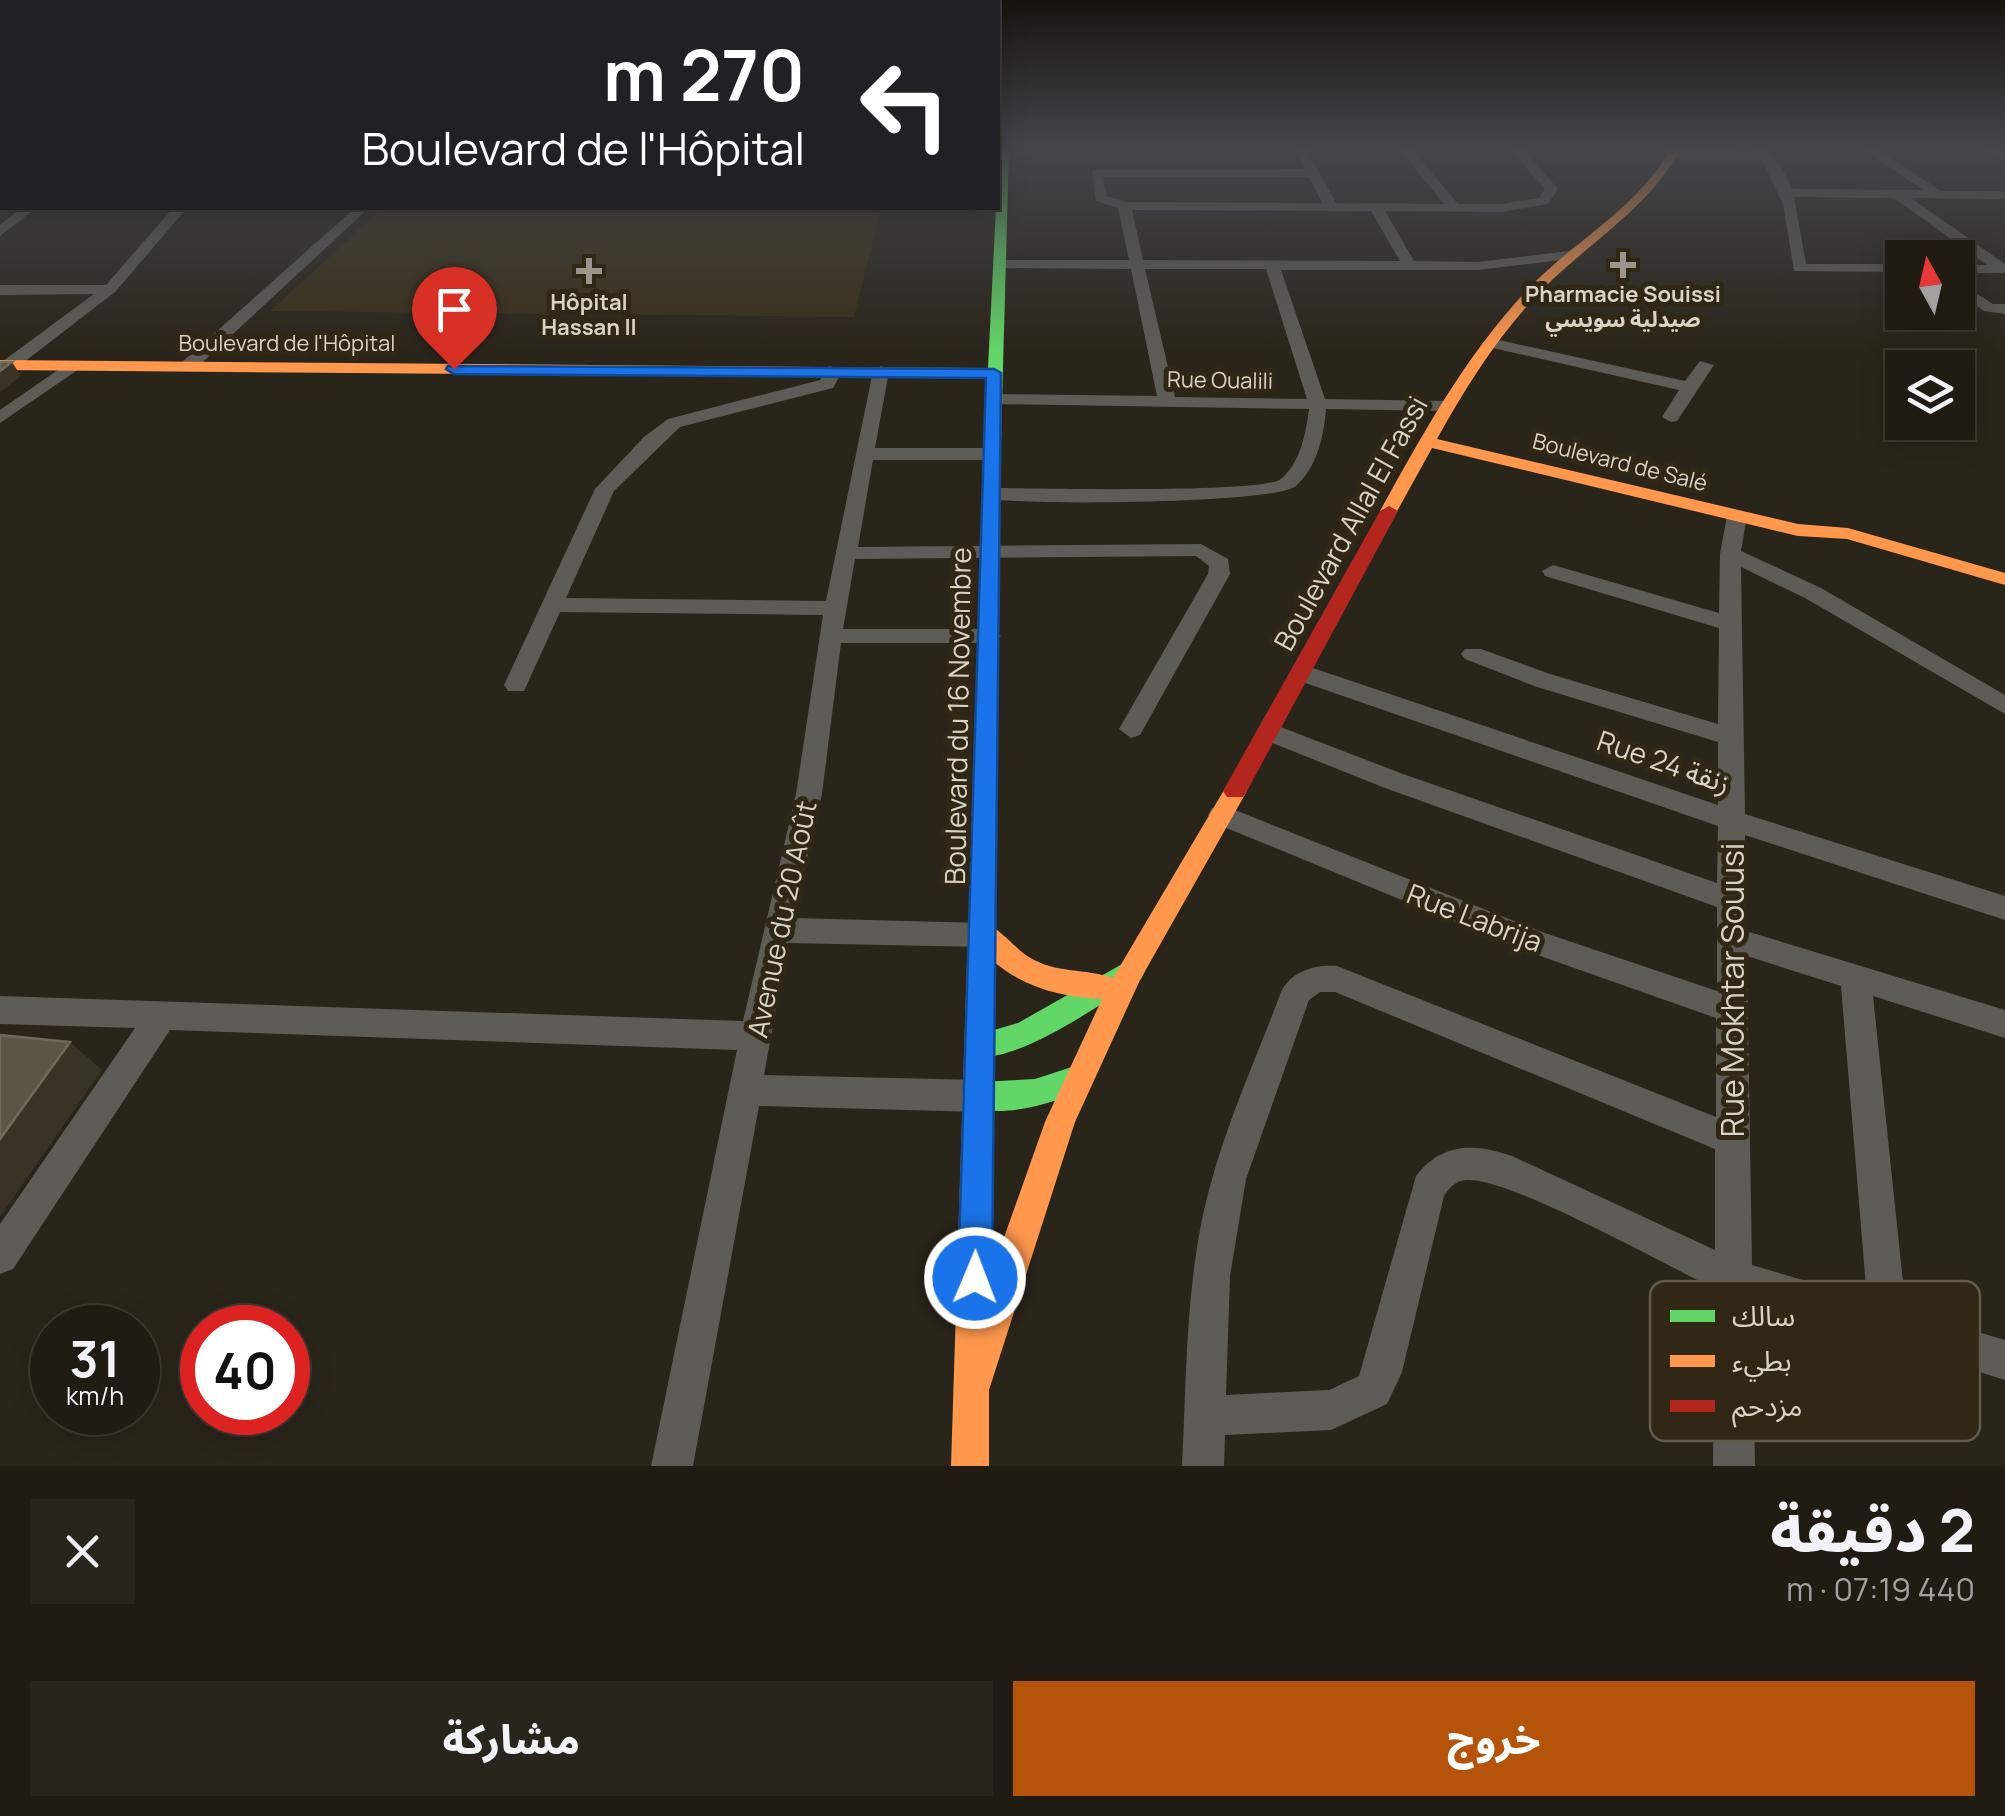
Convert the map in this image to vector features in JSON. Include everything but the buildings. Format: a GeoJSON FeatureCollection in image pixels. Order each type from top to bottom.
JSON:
{"type":"FeatureCollection","features":[{"type":"Feature","properties":{"kind":"street"},"geometry":{"type":"LineString","coordinates":[[4,366],[110,288],[173,216]]}},
{"type":"Feature","properties":{"kind":"street"},"geometry":{"type":"LineString","coordinates":[[187,367],[353,216]]}},
{"type":"Feature","properties":{"kind":"street","name":"Boulevard du 16 Novembre"},"geometry":{"type":"LineString","coordinates":[[970,1466],[993,399],[1002,216]]}},
{"type":"Feature","properties":{"kind":"street"},"geometry":{"type":"LineString","coordinates":[[1127,216],[1167,402]]}},
{"type":"Feature","properties":{"kind":"street"},"geometry":{"type":"LineString","coordinates":[[1381,216],[1409,265]]}},
{"type":"Feature","properties":{"kind":"street","name":"Boulevard Allal El Fassi"},"geometry":{"type":"LineString","coordinates":[[972,1387],[1028,1208],[1078,1080],[1132,970],[1269,732],[1448,406],[1490,343],[1538,286],[1616,216]]}},
{"type":"Feature","properties":{"kind":"street"},"geometry":{"type":"LineString","coordinates":[[1791,216],[1799,268],[1885,268]]}},
{"type":"Feature","properties":{"kind":"street"},"geometry":{"type":"LineString","coordinates":[[1929,216],[2004,269]]}},
{"type":"Feature","properties":{"kind":"street"},"geometry":{"type":"LineString","coordinates":[[1000,264],[1496,265],[1570,255]]}},
{"type":"Feature","properties":{"kind":"street"},"geometry":{"type":"LineString","coordinates":[[1496,265],[1538,286]]}},
{"type":"Feature","properties":{"kind":"street"},"geometry":{"type":"LineString","coordinates":[[991,494],[1203,494],[1288,484],[1309,456],[1318,425],[1318,404],[1272,266]]}},
{"type":"Feature","properties":{"kind":"street"},"geometry":{"type":"LineString","coordinates":[[1975,269],[2004,269]]}},
{"type":"Feature","properties":{"kind":"street"},"geometry":{"type":"LineString","coordinates":[[0,290],[110,288]]}},
{"type":"Feature","properties":{"kind":"street"},"geometry":{"type":"LineString","coordinates":[[1975,299],[1989,308],[2005,308]]}},
{"type":"Feature","properties":{"kind":"street"},"geometry":{"type":"LineString","coordinates":[[1490,343],[1689,386]]}},
{"type":"Feature","properties":{"kind":"street"},"geometry":{"type":"LineString","coordinates":[[1671,417],[1706,365]]}},
{"type":"Feature","properties":{"kind":"street","name":"Boulevard de l'Hôpital"},"geometry":{"type":"LineString","coordinates":[[4,366],[994,373]]}},
{"type":"Feature","properties":{"kind":"street"},"geometry":{"type":"LineString","coordinates":[[0,418],[74,367]]}},
{"type":"Feature","properties":{"kind":"street"},"geometry":{"type":"LineString","coordinates":[[516,685],[605,489],[651,440],[674,423],[827,384],[835,370]]}},
{"type":"Feature","properties":{"kind":"street","name":"Avenue du 20 Août"},"geometry":{"type":"LineString","coordinates":[[672,1466],[776,930],[809,794],[832,622],[882,370]]}},
{"type":"Feature","properties":{"kind":"street","name":"Rue Oualili"},"geometry":{"type":"LineString","coordinates":[[993,399],[1448,406]]}},
{"type":"Feature","properties":{"kind":"street","name":"Boulevard de Salé"},"geometry":{"type":"LineString","coordinates":[[1430,442],[1798,530],[1848,534],[2005,580]]}},
{"type":"Feature","properties":{"kind":"street"},"geometry":{"type":"LineString","coordinates":[[865,454],[992,454]]}},
{"type":"Feature","properties":{"kind":"street","name":"Rue Mokhtar Souusi"},"geometry":{"type":"LineString","coordinates":[[1733,1281],[1730,554],[1737,516]]}},
{"type":"Feature","properties":{"kind":"street","name":"Boulevard de Salé"},"geometry":{"type":"LineString","coordinates":[[1798,530],[1841,547],[2005,593]]}},
{"type":"Feature","properties":{"kind":"street"},"geometry":{"type":"LineString","coordinates":[[845,553],[1201,550],[1220,564],[1220,574],[1131,729]]}},
{"type":"Feature","properties":{"kind":"street"},"geometry":{"type":"LineString","coordinates":[[1730,554],[1813,593],[2005,706]]}},
{"type":"Feature","properties":{"kind":"street"},"geometry":{"type":"LineString","coordinates":[[1553,570],[1730,624]]}},
{"type":"Feature","properties":{"kind":"street"},"geometry":{"type":"LineString","coordinates":[[552,604],[990,636]]}},
{"type":"Feature","properties":{"kind":"street"},"geometry":{"type":"LineString","coordinates":[[1473,654],[1542,680],[1731,737]]}},
{"type":"Feature","properties":{"kind":"street","name":"Rue 24 زنقة"},"geometry":{"type":"LineString","coordinates":[[1302,673],[1860,864],[2005,908]]}},
{"type":"Feature","properties":{"kind":"street"},"geometry":{"type":"LineString","coordinates":[[1269,732],[1413,788],[1732,900]]}},
{"type":"Feature","properties":{"kind":"street","name":"Rue Labrija"},"geometry":{"type":"LineString","coordinates":[[1221,816],[1533,941],[1732,1010]]}},
{"type":"Feature","properties":{"kind":"street"},"geometry":{"type":"LineString","coordinates":[[776,930],[983,935],[1027,976],[1076,988],[1104,986]]}},
{"type":"Feature","properties":{"kind":"street"},"geometry":{"type":"LineString","coordinates":[[1732,939],[1856,981],[2005,1024]]}},
{"type":"Feature","properties":{"kind":"street"},"geometry":{"type":"LineString","coordinates":[[980,1046],[1025,1034],[1132,970]]}},
{"type":"Feature","properties":{"kind":"street"},"geometry":{"type":"LineString","coordinates":[[1202,1466],[1211,1276],[1229,1180],[1296,992],[1306,982],[1324,977],[1337,979],[1733,1140]]}},
{"type":"Feature","properties":{"kind":"street"},"geometry":{"type":"LineString","coordinates":[[1856,981],[1885,1281]]}},
{"type":"Feature","properties":{"kind":"street"},"geometry":{"type":"LineString","coordinates":[[0,1010],[756,1036]]}},
{"type":"Feature","properties":{"kind":"street"},"geometry":{"type":"LineString","coordinates":[[0,1256],[161,1016]]}},
{"type":"Feature","properties":{"kind":"street"},"geometry":{"type":"LineString","coordinates":[[745,1090],[979,1096],[1036,1093],[1078,1080]]}},
{"type":"Feature","properties":{"kind":"street"},"geometry":{"type":"LineString","coordinates":[[1202,1416],[1331,1410],[1374,1390],[1382,1372],[1428,1188],[1436,1174],[1455,1164],[1481,1162],[1512,1173],[1742,1281]]}},
{"type":"Feature","properties":{"kind":"street"},"geometry":{"type":"LineString","coordinates":[[1980,1353],[2005,1360]]}},
{"type":"Feature","properties":{"kind":"street","name":"Rue Mokhtar Souusi"},"geometry":{"type":"LineString","coordinates":[[1734,1441],[1734,1466]]}},
{"type":"Feature","properties":{"kind":"shaded area","name":"Hôpital Hassan II"},"geometry":{"type":"Polygon","coordinates":[[[374,216],[879,216],[854,317],[270,311],[374,216]]]}},
{"type":"Feature","properties":{"kind":"traffic: fast"},"geometry":{"type":"LineString","coordinates":[[989,552],[1001,216]]}},
{"type":"Feature","properties":{"kind":"traffic: fast"},"geometry":{"type":"LineString","coordinates":[[818,372],[993,373]]}},
{"type":"Feature","properties":{"kind":"traffic: fast"},"geometry":{"type":"LineString","coordinates":[[980,1046],[1025,1034],[1131,971]]}},
{"type":"Feature","properties":{"kind":"traffic: fast"},"geometry":{"type":"LineString","coordinates":[[979,1096],[1035,1093],[1078,1079]]}},
{"type":"Feature","properties":{"kind":"traffic: slow"},"geometry":{"type":"LineString","coordinates":[[1389,511],[1455,394],[1492,339],[1536,288],[1621,216]]}},
{"type":"Feature","properties":{"kind":"traffic: slow"},"geometry":{"type":"LineString","coordinates":[[0,365],[818,372]]}},
{"type":"Feature","properties":{"kind":"traffic: slow"},"geometry":{"type":"LineString","coordinates":[[1430,442],[1798,530],[1848,534],[2005,579]]}},
{"type":"Feature","properties":{"kind":"traffic: slow"},"geometry":{"type":"LineString","coordinates":[[973,1387],[1032,1197],[1075,1085],[1130,972],[1235,791]]}},
{"type":"Feature","properties":{"kind":"traffic: slow"},"geometry":{"type":"LineString","coordinates":[[970,1466],[981,931]]}},
{"type":"Feature","properties":{"kind":"traffic: slow"},"geometry":{"type":"LineString","coordinates":[[983,935],[1010,959],[1038,975],[1069,984],[1105,987]]}},
{"type":"Feature","properties":{"kind":"traffic: jam"},"geometry":{"type":"LineString","coordinates":[[1235,791],[1389,511]]}},
{"type":"Feature","properties":{"kind":"traffic: jam"},"geometry":{"type":"LineString","coordinates":[[981,931],[989,552]]}},
{"type":"Feature","properties":{"kind":"place","name":"Pharmacie Souissi صيدلية سويسي"},"geometry":{"type":"Point","coordinates":[1623,265]}},
{"type":"Feature","properties":{"kind":"place","name":"Hôpital Hassan II"},"geometry":{"type":"Point","coordinates":[589,271]}},
{"type":"Feature","properties":{"kind":"route"},"geometry":{"type":"LineString","coordinates":[[454,369],[994,373],[975,1278]]}}]}
